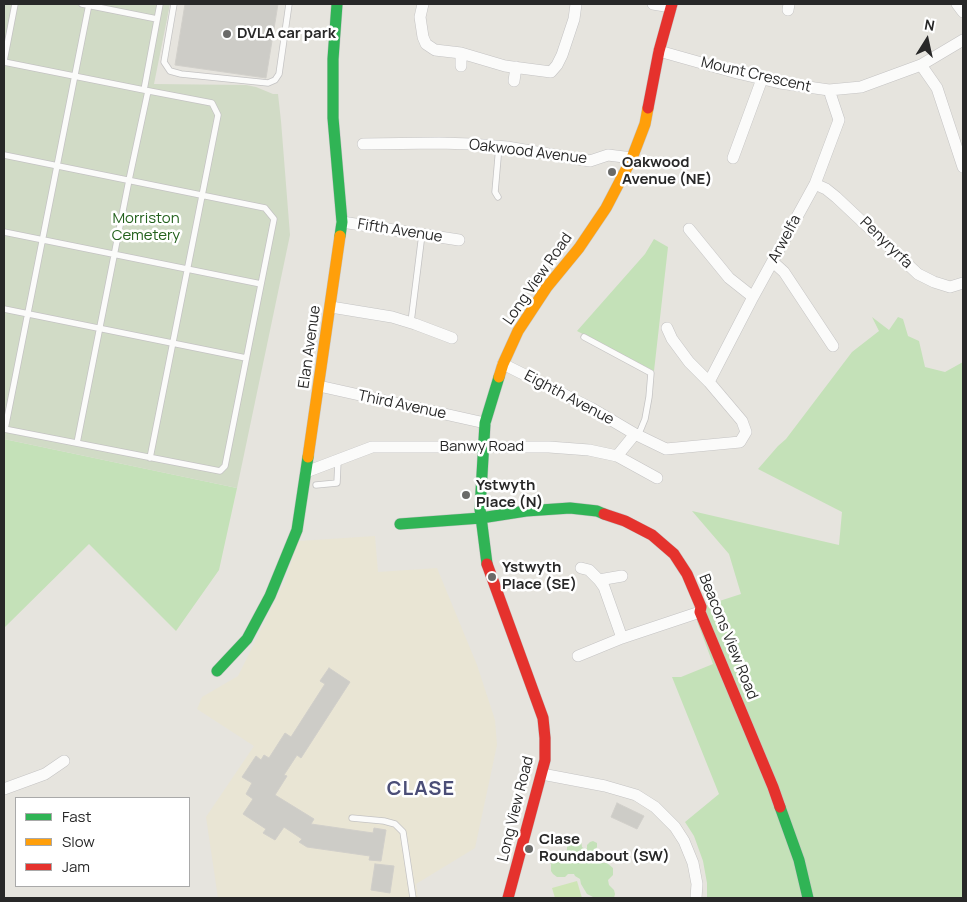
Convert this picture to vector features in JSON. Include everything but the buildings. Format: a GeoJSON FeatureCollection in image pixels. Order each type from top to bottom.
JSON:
{"type":"FeatureCollection","features":[{"type":"Feature","properties":{"kind":"street","name":"Elan Avenue"},"geometry":{"type":"LineString","coordinates":[[217,671],[247,639],[270,596],[297,530],[342,222],[333,118],[333,59],[337,4]]}},
{"type":"Feature","properties":{"kind":"street"},"geometry":{"type":"LineString","coordinates":[[423,4],[420,17],[423,38],[426,44],[435,50],[461,53],[510,66],[551,72],[562,55],[574,19],[576,4]]}},
{"type":"Feature","properties":{"kind":"street"},"geometry":{"type":"LineString","coordinates":[[653,4],[671,6]]}},
{"type":"Feature","properties":{"kind":"street"},"geometry":{"type":"LineString","coordinates":[[957,4],[963,12]]}},
{"type":"Feature","properties":{"kind":"street","name":"Long View Road"},"geometry":{"type":"LineString","coordinates":[[508,898],[542,774],[545,760],[545,738],[543,718],[487,563],[480,509],[485,423],[503,364],[518,331],[547,287],[579,248],[606,208],[632,158],[645,124],[659,51],[671,6]]}},
{"type":"Feature","properties":{"kind":"street","name":"Mount Crescent"},"geometry":{"type":"LineString","coordinates":[[659,51],[762,79],[830,90],[861,87],[920,65],[963,40]]}},
{"type":"Feature","properties":{"kind":"street"},"geometry":{"type":"LineString","coordinates":[[461,53],[461,66]]}},
{"type":"Feature","properties":{"kind":"street"},"geometry":{"type":"LineString","coordinates":[[920,65],[937,88],[963,167]]}},
{"type":"Feature","properties":{"kind":"street"},"geometry":{"type":"LineString","coordinates":[[510,66],[514,81]]}},
{"type":"Feature","properties":{"kind":"street"},"geometry":{"type":"LineString","coordinates":[[733,158],[762,79]]}},
{"type":"Feature","properties":{"kind":"street","name":"Arwelfa"},"geometry":{"type":"LineString","coordinates":[[709,382],[815,184],[838,120],[830,90]]}},
{"type":"Feature","properties":{"kind":"street","name":"Oakwood Avenue"},"geometry":{"type":"LineString","coordinates":[[363,144],[439,143],[499,146],[590,161],[608,155],[632,158]]}},
{"type":"Feature","properties":{"kind":"street","name":"Penyryrfa"},"geometry":{"type":"LineString","coordinates":[[815,184],[826,189],[836,197],[918,274],[950,287],[963,283]]}},
{"type":"Feature","properties":{"kind":"street","name":"Fifth Avenue"},"geometry":{"type":"LineString","coordinates":[[342,222],[458,240]]}},
{"type":"Feature","properties":{"kind":"street"},"geometry":{"type":"LineString","coordinates":[[689,229],[730,278],[754,297]]}},
{"type":"Feature","properties":{"kind":"street"},"geometry":{"type":"LineString","coordinates":[[773,262],[784,272],[834,346]]}},
{"type":"Feature","properties":{"kind":"street"},"geometry":{"type":"LineString","coordinates":[[331,307],[392,317],[452,338]]}},
{"type":"Feature","properties":{"kind":"street"},"geometry":{"type":"LineString","coordinates":[[667,328],[672,339],[689,362],[709,382]]}},
{"type":"Feature","properties":{"kind":"street","name":"Eighth Avenue"},"geometry":{"type":"LineString","coordinates":[[503,364],[591,408],[636,435],[666,449],[740,442],[746,432],[742,422],[709,382]]}},
{"type":"Feature","properties":{"kind":"street","name":"Third Avenue"},"geometry":{"type":"LineString","coordinates":[[319,386],[485,423]]}},
{"type":"Feature","properties":{"kind":"street"},"geometry":{"type":"LineString","coordinates":[[617,456],[636,435]]}},
{"type":"Feature","properties":{"kind":"street","name":"Banwy Road"},"geometry":{"type":"LineString","coordinates":[[306,472],[372,447],[549,447],[588,450],[617,456],[657,478]]}},
{"type":"Feature","properties":{"kind":"street","name":"Beacons View Road"},"geometry":{"type":"LineString","coordinates":[[400,524],[481,518],[526,511],[570,508],[597,511],[624,521],[652,535],[674,554],[687,574],[701,606],[700,612],[773,787],[799,860],[808,898]]}},
{"type":"Feature","properties":{"kind":"street"},"geometry":{"type":"LineString","coordinates":[[581,568],[589,570],[604,587],[622,638]]}},
{"type":"Feature","properties":{"kind":"street"},"geometry":{"type":"LineString","coordinates":[[599,580],[622,576]]}},
{"type":"Feature","properties":{"kind":"street"},"geometry":{"type":"LineString","coordinates":[[578,656],[622,638],[700,612]]}},
{"type":"Feature","properties":{"kind":"street"},"geometry":{"type":"LineString","coordinates":[[4,790],[44,774],[64,761]]}},
{"type":"Feature","properties":{"kind":"street"},"geometry":{"type":"LineString","coordinates":[[542,774],[605,786],[636,795],[655,807],[675,827],[684,841],[693,863],[697,884],[696,898]]}},
{"type":"Feature","properties":{"kind":"street"},"geometry":{"type":"LineString","coordinates":[[495,898],[508,898]]}},
{"type":"Feature","properties":{"kind":"lane"},"geometry":{"type":"LineString","coordinates":[[15,4],[4,61],[212,103],[218,115],[150,458]]}},
{"type":"Feature","properties":{"kind":"lane"},"geometry":{"type":"LineString","coordinates":[[4,155],[57,166],[129,180],[265,208],[274,219],[225,466],[220,471],[5,429],[42,240],[57,166],[75,76],[87,4],[157,19]]}},
{"type":"Feature","properties":{"kind":"lane"},"geometry":{"type":"LineString","coordinates":[[77,443],[129,180],[160,4]]}},
{"type":"Feature","properties":{"kind":"lane"},"geometry":{"type":"LineString","coordinates":[[174,4],[164,62],[170,71],[181,74],[268,83],[275,80],[279,74],[289,4]]}},
{"type":"Feature","properties":{"kind":"lane"},"geometry":{"type":"LineString","coordinates":[[498,197],[495,192],[499,146]]}},
{"type":"Feature","properties":{"kind":"lane"},"geometry":{"type":"LineString","coordinates":[[4,232],[261,284]]}},
{"type":"Feature","properties":{"kind":"lane"},"geometry":{"type":"LineString","coordinates":[[410,322],[422,234]]}},
{"type":"Feature","properties":{"kind":"lane"},"geometry":{"type":"LineString","coordinates":[[4,309],[246,358]]}},
{"type":"Feature","properties":{"kind":"lane"},"geometry":{"type":"LineString","coordinates":[[584,337],[651,373],[647,408],[636,435]]}},
{"type":"Feature","properties":{"kind":"lane"},"geometry":{"type":"LineString","coordinates":[[316,485],[337,483],[338,461]]}},
{"type":"Feature","properties":{"kind":"lane"},"geometry":{"type":"LineString","coordinates":[[352,818],[384,820],[395,824],[403,832],[413,898]]}},
{"type":"Feature","properties":{"kind":"shaded area"},"geometry":{"type":"Polygon","coordinates":[[[375,536],[378,572],[437,568],[477,665],[495,720],[497,745],[475,848],[416,884],[418,898],[218,898],[206,817],[254,746],[197,709],[202,697],[238,676],[285,581],[298,541],[375,536]]]}},
{"type":"Feature","properties":{"kind":"green space","name":"Morriston Cemetery"},"geometry":{"type":"Polygon","coordinates":[[[4,4],[170,4],[154,84],[246,85],[278,94],[290,235],[237,488],[4,439],[4,4]]]}},
{"type":"Feature","properties":{"kind":"green space"},"geometry":{"type":"Polygon","coordinates":[[[654,239],[668,247],[654,371],[577,331],[645,254],[654,239]]]}},
{"type":"Feature","properties":{"kind":"green space"},"geometry":{"type":"Polygon","coordinates":[[[872,317],[889,330],[898,317],[903,319],[908,336],[919,341],[925,367],[945,372],[963,362],[963,898],[707,898],[707,883],[703,861],[694,836],[685,822],[719,794],[672,677],[681,677],[713,664],[697,621],[701,607],[741,594],[729,554],[692,511],[839,545],[842,512],[758,469],[786,439],[852,352],[879,331],[872,317]]]}},
{"type":"Feature","properties":{"kind":"green space"},"geometry":{"type":"Polygon","coordinates":[[[4,439],[237,488],[219,570],[176,631],[89,544],[4,628],[4,439]]]}},
{"type":"Feature","properties":{"kind":"green space"},"geometry":{"type":"Polygon","coordinates":[[[572,836],[578,837],[581,840],[582,847],[586,850],[590,842],[597,843],[595,850],[589,852],[590,857],[598,858],[613,868],[613,875],[608,880],[609,885],[614,890],[614,898],[595,898],[587,894],[580,879],[574,874],[557,877],[553,874],[549,860],[552,851],[566,853],[567,839],[572,836]]]}},
{"type":"Feature","properties":{"kind":"green space"},"geometry":{"type":"Polygon","coordinates":[[[577,881],[582,898],[555,898],[552,888],[577,881]]]}},
{"type":"Feature","properties":{"kind":"traffic: fast"},"geometry":{"type":"LineString","coordinates":[[337,4],[333,59],[333,118],[342,222],[340,236]]}},
{"type":"Feature","properties":{"kind":"traffic: fast"},"geometry":{"type":"LineString","coordinates":[[487,564],[480,509],[485,423],[499,377]]}},
{"type":"Feature","properties":{"kind":"traffic: fast"},"geometry":{"type":"LineString","coordinates":[[217,671],[247,639],[270,596],[297,530],[308,457]]}},
{"type":"Feature","properties":{"kind":"traffic: fast"},"geometry":{"type":"LineString","coordinates":[[400,524],[481,518],[526,511],[570,508],[597,511],[604,514]]}},
{"type":"Feature","properties":{"kind":"traffic: fast"},"geometry":{"type":"LineString","coordinates":[[780,807],[799,860],[808,898]]}},
{"type":"Feature","properties":{"kind":"traffic: slow"},"geometry":{"type":"LineString","coordinates":[[499,377],[518,331],[547,287],[579,248],[606,208],[632,158],[645,124],[648,108]]}},
{"type":"Feature","properties":{"kind":"traffic: slow"},"geometry":{"type":"LineString","coordinates":[[308,457],[340,236]]}},
{"type":"Feature","properties":{"kind":"traffic: jam"},"geometry":{"type":"LineString","coordinates":[[648,108],[659,51],[672,4]]}},
{"type":"Feature","properties":{"kind":"traffic: jam"},"geometry":{"type":"LineString","coordinates":[[604,514],[625,521],[652,535],[674,554],[687,574],[701,607],[700,612],[780,807]]}},
{"type":"Feature","properties":{"kind":"traffic: jam"},"geometry":{"type":"LineString","coordinates":[[487,564],[543,718],[545,738],[545,760],[508,898]]}},
{"type":"Feature","properties":{"kind":"place","name":"DVLA car park"},"geometry":{"type":"Point","coordinates":[227,34]}},
{"type":"Feature","properties":{"kind":"place","name":"Oakwood Avenue (NE)"},"geometry":{"type":"Point","coordinates":[612,172]}},
{"type":"Feature","properties":{"kind":"place","name":"Ystwyth Place (N)"},"geometry":{"type":"Point","coordinates":[466,495]}},
{"type":"Feature","properties":{"kind":"place","name":"Ystwyth Place (SE)"},"geometry":{"type":"Point","coordinates":[492,577]}},
{"type":"Feature","properties":{"kind":"place","name":"Clase Roundabout (SW)"},"geometry":{"type":"Point","coordinates":[529,849]}},
{"type":"Feature","properties":{"kind":"district","name":"CLASE"},"geometry":{"type":"Point","coordinates":[421,789]}}]}
